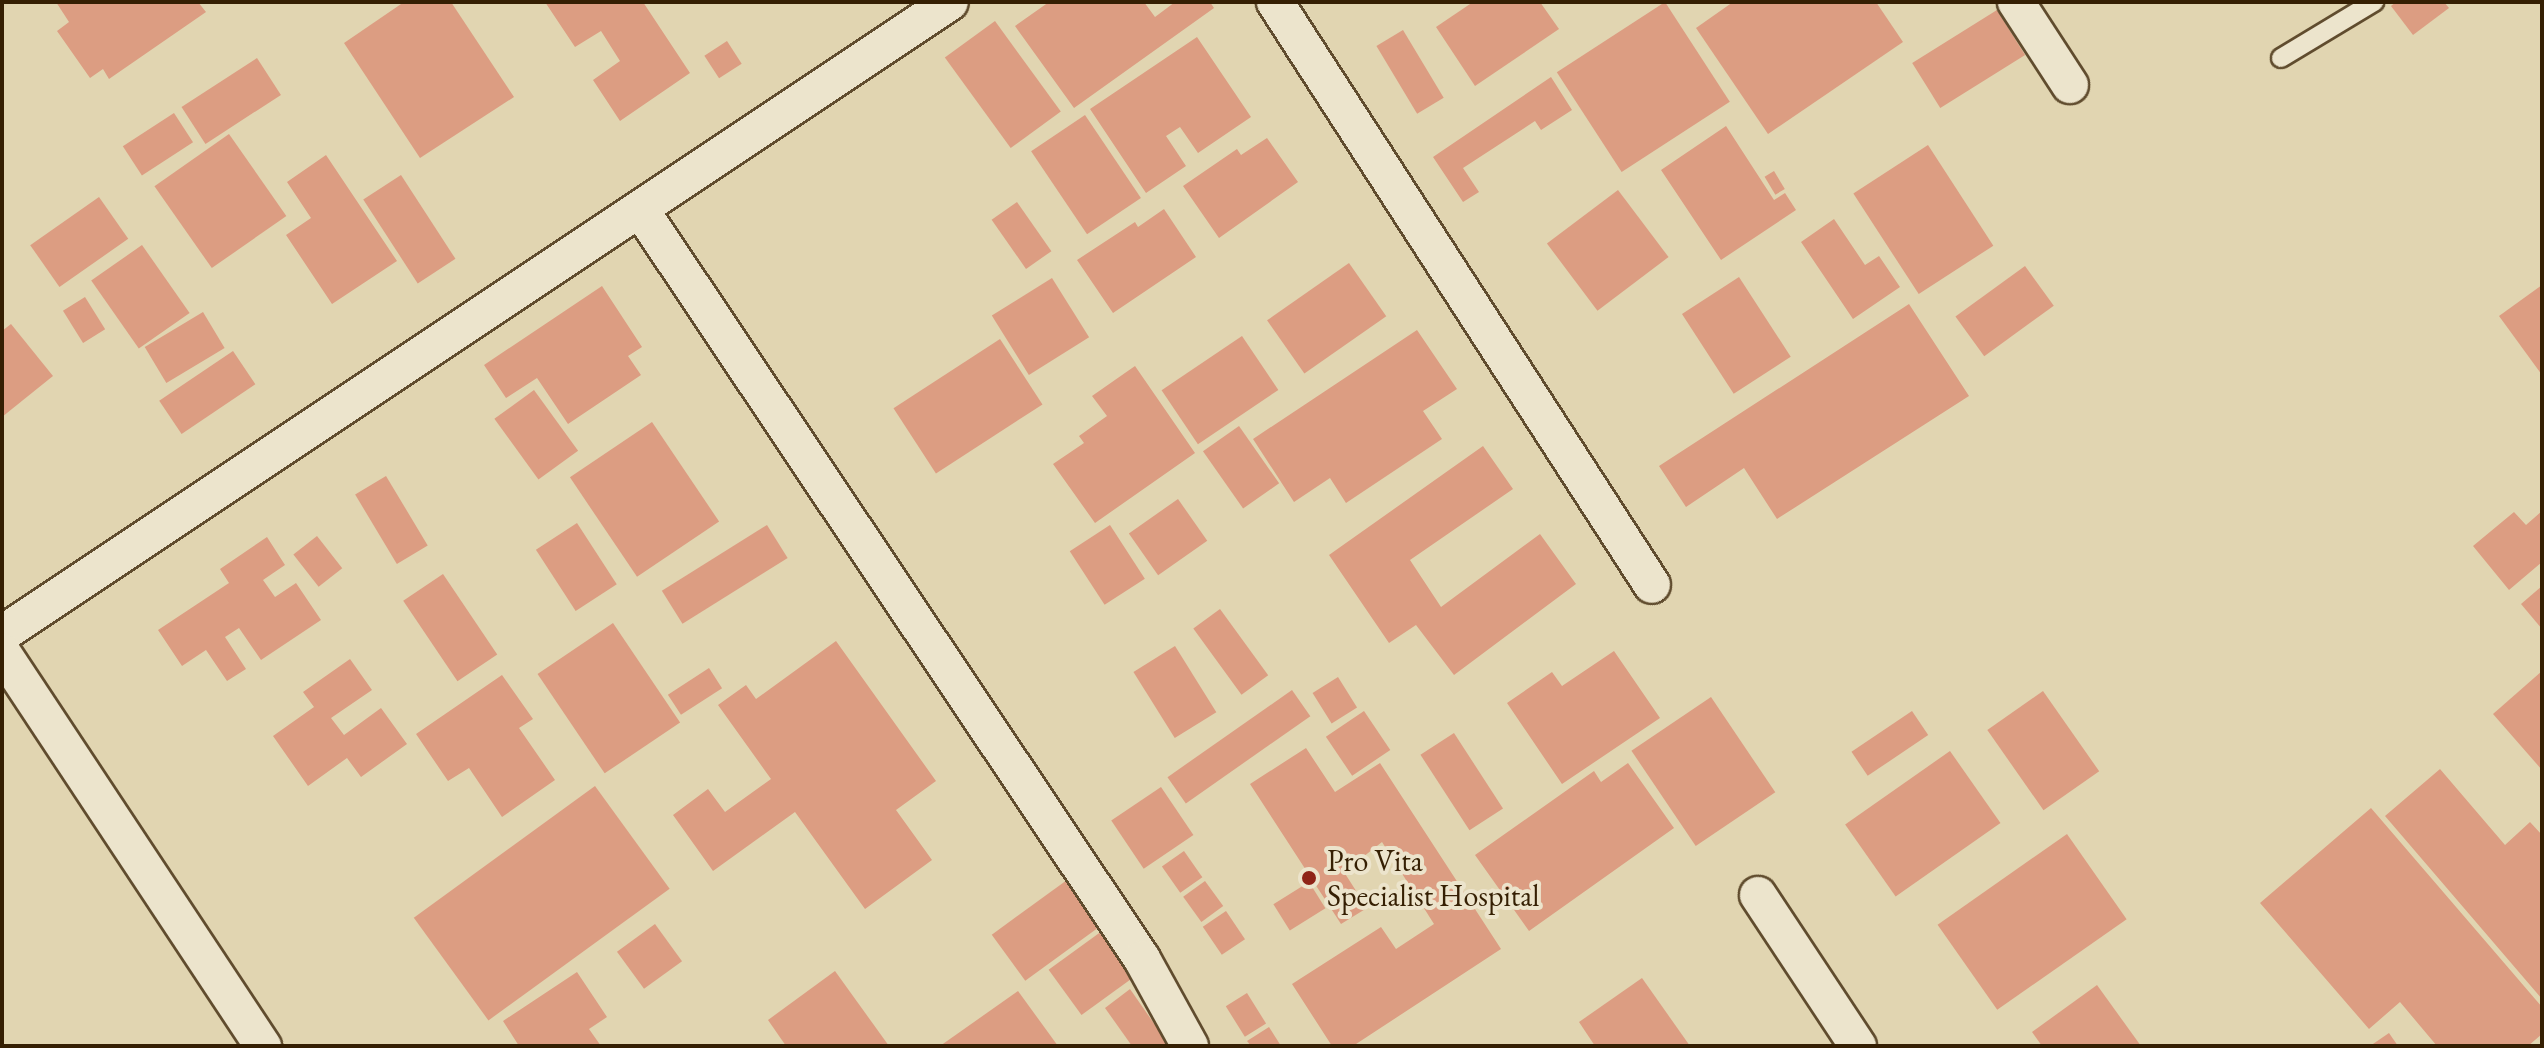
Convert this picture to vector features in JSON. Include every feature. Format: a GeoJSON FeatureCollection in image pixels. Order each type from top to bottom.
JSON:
{"type":"FeatureCollection","features":[{"type":"Feature","properties":{"kind":"street"},"geometry":{"type":"LineString","coordinates":[[2,634],[950,2]]}},
{"type":"Feature","properties":{"kind":"street"},"geometry":{"type":"LineString","coordinates":[[1275,2],[1652,585]]}},
{"type":"Feature","properties":{"kind":"street"},"geometry":{"type":"LineString","coordinates":[[2016,2],[2070,85]]}},
{"type":"Feature","properties":{"kind":"street"},"geometry":{"type":"LineString","coordinates":[[640,209],[1142,959],[1190,1046]]}},
{"type":"Feature","properties":{"kind":"street"},"geometry":{"type":"LineString","coordinates":[[2,652],[263,1046]]}},
{"type":"Feature","properties":{"kind":"street"},"geometry":{"type":"LineString","coordinates":[[1758,895],[1858,1046]]}},
{"type":"Feature","properties":{"kind":"lane"},"geometry":{"type":"LineString","coordinates":[[2281,58],[2374,2]]}},
{"type":"Feature","properties":{"kind":"building"},"geometry":{"type":"Polygon","coordinates":[[[56,2],[198,2],[206,12],[109,79],[103,69],[90,78],[57,31],[69,22],[56,2]]]}},
{"type":"Feature","properties":{"kind":"building"},"geometry":{"type":"Polygon","coordinates":[[[404,2],[451,2],[514,97],[420,158],[344,43],[404,2]]]}},
{"type":"Feature","properties":{"kind":"building"},"geometry":{"type":"Polygon","coordinates":[[[545,2],[643,2],[690,73],[620,121],[593,80],[620,61],[601,31],[575,47],[545,2]]]}},
{"type":"Feature","properties":{"kind":"building"},"geometry":{"type":"Polygon","coordinates":[[[1049,2],[1144,2],[1155,17],[1175,2],[1210,2],[1214,8],[1074,108],[1015,26],[1049,2]]]}},
{"type":"Feature","properties":{"kind":"building"},"geometry":{"type":"Polygon","coordinates":[[[1473,2],[1540,2],[1559,29],[1475,86],[1436,27],[1473,2]]]}},
{"type":"Feature","properties":{"kind":"building"},"geometry":{"type":"Polygon","coordinates":[[[1665,2],[1730,102],[1622,172],[1557,72],[1665,2]]]}},
{"type":"Feature","properties":{"kind":"building"},"geometry":{"type":"Polygon","coordinates":[[[1733,2],[1876,2],[1903,42],[1768,134],[1696,28],[1733,2]]]}},
{"type":"Feature","properties":{"kind":"building"},"geometry":{"type":"Polygon","coordinates":[[[2396,2],[2444,2],[2449,8],[2413,35],[2391,6],[2396,2]]]}},
{"type":"Feature","properties":{"kind":"building"},"geometry":{"type":"Polygon","coordinates":[[[1997,10],[2025,55],[1940,108],[1912,63],[1997,10]]]}},
{"type":"Feature","properties":{"kind":"building"},"geometry":{"type":"Polygon","coordinates":[[[995,21],[1061,112],[1011,148],[945,57],[995,21]]]}},
{"type":"Feature","properties":{"kind":"building"},"geometry":{"type":"Polygon","coordinates":[[[1403,30],[1444,98],[1417,114],[1376,46],[1403,30]]]}},
{"type":"Feature","properties":{"kind":"building"},"geometry":{"type":"Polygon","coordinates":[[[1197,37],[1251,117],[1198,153],[1180,127],[1166,136],[1186,166],[1146,193],[1090,109],[1197,37]]]}},
{"type":"Feature","properties":{"kind":"building"},"geometry":{"type":"Polygon","coordinates":[[[727,41],[742,64],[719,78],[704,56],[727,41]]]}},
{"type":"Feature","properties":{"kind":"building"},"geometry":{"type":"Polygon","coordinates":[[[257,58],[281,95],[205,144],[182,107],[257,58]]]}},
{"type":"Feature","properties":{"kind":"building"},"geometry":{"type":"Polygon","coordinates":[[[1551,77],[1572,110],[1541,130],[1535,121],[1463,168],[1479,192],[1463,202],[1433,157],[1551,77]]]}},
{"type":"Feature","properties":{"kind":"building"},"geometry":{"type":"Polygon","coordinates":[[[174,113],[193,142],[142,176],[123,146],[174,113]]]}},
{"type":"Feature","properties":{"kind":"building"},"geometry":{"type":"Polygon","coordinates":[[[1085,115],[1141,198],[1087,234],[1031,151],[1085,115]]]}},
{"type":"Feature","properties":{"kind":"building"},"geometry":{"type":"Polygon","coordinates":[[[1726,126],[1774,200],[1785,193],[1796,210],[1721,260],[1661,170],[1726,126]]]}},
{"type":"Feature","properties":{"kind":"building"},"geometry":{"type":"Polygon","coordinates":[[[229,134],[286,216],[212,268],[154,186],[229,134]]]}},
{"type":"Feature","properties":{"kind":"building"},"geometry":{"type":"Polygon","coordinates":[[[1267,138],[1298,182],[1219,238],[1183,186],[1237,149],[1241,155],[1267,138]]]}},
{"type":"Feature","properties":{"kind":"building"},"geometry":{"type":"Polygon","coordinates":[[[1928,145],[1993,246],[1919,294],[1853,193],[1928,145]]]}},
{"type":"Feature","properties":{"kind":"building"},"geometry":{"type":"Polygon","coordinates":[[[326,155],[397,261],[332,304],[286,235],[311,218],[287,182],[326,155]]]}},
{"type":"Feature","properties":{"kind":"building"},"geometry":{"type":"Polygon","coordinates":[[[1774,171],[1785,189],[1775,195],[1765,177],[1774,171]]]}},
{"type":"Feature","properties":{"kind":"building"},"geometry":{"type":"Polygon","coordinates":[[[401,175],[455,259],[418,283],[363,200],[401,175]]]}},
{"type":"Feature","properties":{"kind":"building"},"geometry":{"type":"Polygon","coordinates":[[[1618,190],[1669,257],[1597,311],[1547,244],[1618,190]]]}},
{"type":"Feature","properties":{"kind":"building"},"geometry":{"type":"Polygon","coordinates":[[[99,197],[128,239],[59,287],[30,245],[99,197]]]}},
{"type":"Feature","properties":{"kind":"building"},"geometry":{"type":"Polygon","coordinates":[[[1017,202],[1051,251],[1026,269],[992,220],[1017,202]]]}},
{"type":"Feature","properties":{"kind":"building"},"geometry":{"type":"Polygon","coordinates":[[[1164,209],[1196,257],[1113,313],[1077,260],[1135,222],[1138,227],[1164,209]]]}},
{"type":"Feature","properties":{"kind":"building"},"geometry":{"type":"Polygon","coordinates":[[[1834,219],[1865,265],[1879,256],[1900,287],[1853,319],[1801,242],[1834,219]]]}},
{"type":"Feature","properties":{"kind":"building"},"geometry":{"type":"Polygon","coordinates":[[[142,245],[190,313],[139,349],[91,281],[142,245]]]}},
{"type":"Feature","properties":{"kind":"building"},"geometry":{"type":"Polygon","coordinates":[[[1349,263],[1386,316],[1304,374],[1267,320],[1349,263]]]}},
{"type":"Feature","properties":{"kind":"building"},"geometry":{"type":"Polygon","coordinates":[[[2025,266],[2054,306],[1984,356],[1955,317],[2025,266]]]}},
{"type":"Feature","properties":{"kind":"building"},"geometry":{"type":"Polygon","coordinates":[[[1739,277],[1791,357],[1734,394],[1682,314],[1739,277]]]}},
{"type":"Feature","properties":{"kind":"building"},"geometry":{"type":"Polygon","coordinates":[[[1052,278],[1089,337],[1029,375],[992,316],[1052,278]]]}},
{"type":"Feature","properties":{"kind":"building"},"geometry":{"type":"Polygon","coordinates":[[[2542,285],[2542,375],[2499,316],[2542,285]]]}},
{"type":"Feature","properties":{"kind":"building"},"geometry":{"type":"Polygon","coordinates":[[[602,286],[642,347],[628,356],[641,375],[568,424],[537,378],[506,398],[484,365],[602,286]]]}},
{"type":"Feature","properties":{"kind":"building"},"geometry":{"type":"Polygon","coordinates":[[[85,297],[105,329],[83,343],[63,311],[85,297]]]}},
{"type":"Feature","properties":{"kind":"building"},"geometry":{"type":"Polygon","coordinates":[[[1909,304],[1969,396],[1777,519],[1744,468],[1686,507],[1659,466],[1909,304]]]}},
{"type":"Feature","properties":{"kind":"building"},"geometry":{"type":"Polygon","coordinates":[[[203,312],[225,348],[166,383],[145,347],[203,312]]]}},
{"type":"Feature","properties":{"kind":"building"},"geometry":{"type":"Polygon","coordinates":[[[11,324],[53,376],[2,417],[2,331],[11,324]]]}},
{"type":"Feature","properties":{"kind":"building"},"geometry":{"type":"Polygon","coordinates":[[[1417,330],[1457,389],[1423,411],[1442,439],[1346,503],[1330,478],[1294,502],[1253,439],[1417,330]]]}},
{"type":"Feature","properties":{"kind":"building"},"geometry":{"type":"Polygon","coordinates":[[[1242,336],[1278,390],[1198,444],[1162,390],[1242,336]]]}},
{"type":"Feature","properties":{"kind":"building"},"geometry":{"type":"Polygon","coordinates":[[[1000,339],[1042,404],[936,474],[893,408],[1000,339]]]}},
{"type":"Feature","properties":{"kind":"building"},"geometry":{"type":"Polygon","coordinates":[[[233,351],[255,384],[182,434],[159,401],[233,351]]]}},
{"type":"Feature","properties":{"kind":"building"},"geometry":{"type":"Polygon","coordinates":[[[1135,366],[1195,453],[1095,523],[1053,464],[1084,443],[1079,436],[1107,416],[1092,396],[1135,366]]]}},
{"type":"Feature","properties":{"kind":"building"},"geometry":{"type":"Polygon","coordinates":[[[534,390],[578,451],[538,479],[494,419],[534,390]]]}},
{"type":"Feature","properties":{"kind":"building"},"geometry":{"type":"Polygon","coordinates":[[[652,422],[719,521],[637,577],[570,477],[652,422]]]}},
{"type":"Feature","properties":{"kind":"building"},"geometry":{"type":"Polygon","coordinates":[[[1239,426],[1279,483],[1243,509],[1203,451],[1239,426]]]}},
{"type":"Feature","properties":{"kind":"building"},"geometry":{"type":"Polygon","coordinates":[[[1483,446],[1513,489],[1410,560],[1441,607],[1540,534],[1576,584],[1454,675],[1416,625],[1389,643],[1329,555],[1483,446]]]}},
{"type":"Feature","properties":{"kind":"building"},"geometry":{"type":"Polygon","coordinates":[[[386,476],[428,545],[397,564],[355,495],[386,476]]]}},
{"type":"Feature","properties":{"kind":"building"},"geometry":{"type":"Polygon","coordinates":[[[1178,499],[1207,541],[1158,575],[1129,533],[1178,499]]]}},
{"type":"Feature","properties":{"kind":"building"},"geometry":{"type":"Polygon","coordinates":[[[2542,511],[2542,562],[2509,590],[2473,546],[2514,512],[2526,525],[2542,511]]]}},
{"type":"Feature","properties":{"kind":"building"},"geometry":{"type":"Polygon","coordinates":[[[577,523],[617,584],[576,611],[536,550],[577,523]]]}},
{"type":"Feature","properties":{"kind":"building"},"geometry":{"type":"Polygon","coordinates":[[[767,525],[788,558],[683,624],[662,591],[767,525]]]}},
{"type":"Feature","properties":{"kind":"building"},"geometry":{"type":"Polygon","coordinates":[[[1110,525],[1145,579],[1105,605],[1070,551],[1110,525]]]}},
{"type":"Feature","properties":{"kind":"building"},"geometry":{"type":"Polygon","coordinates":[[[317,536],[342,568],[319,587],[293,554],[317,536]]]}},
{"type":"Feature","properties":{"kind":"building"},"geometry":{"type":"Polygon","coordinates":[[[267,537],[285,565],[263,580],[275,597],[296,583],[321,620],[261,660],[239,628],[225,637],[246,669],[227,681],[206,650],[182,666],[158,630],[229,583],[220,569],[267,537]]]}},
{"type":"Feature","properties":{"kind":"building"},"geometry":{"type":"Polygon","coordinates":[[[443,574],[497,654],[457,681],[403,601],[443,574]]]}},
{"type":"Feature","properties":{"kind":"building"},"geometry":{"type":"Polygon","coordinates":[[[2542,586],[2542,629],[2521,604],[2542,586]]]}},
{"type":"Feature","properties":{"kind":"building"},"geometry":{"type":"Polygon","coordinates":[[[1220,609],[1268,675],[1242,695],[1193,628],[1220,609]]]}},
{"type":"Feature","properties":{"kind":"building"},"geometry":{"type":"Polygon","coordinates":[[[613,623],[680,722],[605,773],[538,674],[613,623]]]}},
{"type":"Feature","properties":{"kind":"building"},"geometry":{"type":"Polygon","coordinates":[[[836,641],[936,781],[896,810],[932,860],[865,909],[795,812],[713,871],[673,815],[708,789],[725,812],[771,779],[718,705],[746,685],[756,699],[836,641]]]}},
{"type":"Feature","properties":{"kind":"building"},"geometry":{"type":"Polygon","coordinates":[[[1175,646],[1216,712],[1175,738],[1133,672],[1175,646]]]}},
{"type":"Feature","properties":{"kind":"building"},"geometry":{"type":"Polygon","coordinates":[[[1614,651],[1660,718],[1562,784],[1507,703],[1552,672],[1562,686],[1614,651]]]}},
{"type":"Feature","properties":{"kind":"building"},"geometry":{"type":"Polygon","coordinates":[[[350,659],[372,690],[331,718],[344,735],[381,708],[407,744],[361,777],[347,758],[308,786],[273,736],[314,707],[303,692],[350,659]]]}},
{"type":"Feature","properties":{"kind":"building"},"geometry":{"type":"Polygon","coordinates":[[[709,668],[722,688],[681,715],[668,695],[709,668]]]}},
{"type":"Feature","properties":{"kind":"building"},"geometry":{"type":"Polygon","coordinates":[[[2542,671],[2542,770],[2493,714],[2542,671]]]}},
{"type":"Feature","properties":{"kind":"building"},"geometry":{"type":"Polygon","coordinates":[[[502,675],[533,719],[519,728],[555,780],[502,817],[469,768],[448,781],[416,734],[502,675]]]}},
{"type":"Feature","properties":{"kind":"building"},"geometry":{"type":"Polygon","coordinates":[[[1338,677],[1357,708],[1332,723],[1313,693],[1338,677]]]}},
{"type":"Feature","properties":{"kind":"building"},"geometry":{"type":"Polygon","coordinates":[[[1292,690],[1310,716],[1186,803],[1167,777],[1292,690]]]}},
{"type":"Feature","properties":{"kind":"building"},"geometry":{"type":"Polygon","coordinates":[[[2043,691],[2099,771],[2044,810],[1987,730],[2043,691]]]}},
{"type":"Feature","properties":{"kind":"building"},"geometry":{"type":"Polygon","coordinates":[[[1711,697],[1775,792],[1696,846],[1631,751],[1711,697]]]}},
{"type":"Feature","properties":{"kind":"building"},"geometry":{"type":"Polygon","coordinates":[[[1364,711],[1390,750],[1352,776],[1326,737],[1364,711]]]}},
{"type":"Feature","properties":{"kind":"building"},"geometry":{"type":"Polygon","coordinates":[[[1912,711],[1928,735],[1868,776],[1851,752],[1912,711]]]}},
{"type":"Feature","properties":{"kind":"building"},"geometry":{"type":"Polygon","coordinates":[[[1454,733],[1503,808],[1469,830],[1420,755],[1454,733]]]}},
{"type":"Feature","properties":{"kind":"building"},"geometry":{"type":"Polygon","coordinates":[[[1306,748],[1335,792],[1380,763],[1501,949],[1353,1046],[1332,1046],[1292,984],[1381,927],[1396,949],[1434,924],[1382,842],[1344,872],[1367,908],[1341,924],[1250,784],[1306,748]]]}},
{"type":"Feature","properties":{"kind":"building"},"geometry":{"type":"Polygon","coordinates":[[[1950,751],[2000,823],[1896,897],[1845,824],[1950,751]]]}},
{"type":"Feature","properties":{"kind":"building"},"geometry":{"type":"Polygon","coordinates":[[[1628,763],[1674,828],[1529,931],[1475,855],[1594,771],[1601,782],[1628,763]]]}},
{"type":"Feature","properties":{"kind":"building"},"geometry":{"type":"Polygon","coordinates":[[[2440,769],[2505,845],[2530,822],[2542,835],[2542,999],[2385,816],[2440,769]]]}},
{"type":"Feature","properties":{"kind":"building"},"geometry":{"type":"Polygon","coordinates":[[[595,786],[670,889],[488,1020],[414,918],[595,786]]]}},
{"type":"Feature","properties":{"kind":"building"},"geometry":{"type":"Polygon","coordinates":[[[1161,787],[1193,835],[1144,869],[1111,821],[1161,787]]]}},
{"type":"Feature","properties":{"kind":"building"},"geometry":{"type":"Polygon","coordinates":[[[2371,808],[2542,1007],[2542,1034],[2528,1046],[2437,1046],[2400,1002],[2369,1029],[2260,903],[2371,808]]]}},
{"type":"Feature","properties":{"kind":"building"},"geometry":{"type":"Polygon","coordinates":[[[2067,834],[2127,919],[1997,1010],[1938,925],[2067,834]]]}},
{"type":"Feature","properties":{"kind":"building"},"geometry":{"type":"Polygon","coordinates":[[[1184,851],[1202,877],[1180,893],[1162,866],[1184,851]]]}},
{"type":"Feature","properties":{"kind":"building"},"geometry":{"type":"Polygon","coordinates":[[[1067,880],[1101,926],[1025,981],[992,935],[1067,880]]]}},
{"type":"Feature","properties":{"kind":"building"},"geometry":{"type":"Polygon","coordinates":[[[1205,881],[1223,906],[1201,922],[1183,897],[1205,881]]]}},
{"type":"Feature","properties":{"kind":"building"},"geometry":{"type":"Polygon","coordinates":[[[1309,882],[1325,908],[1290,931],[1273,904],[1309,882]]]}},
{"type":"Feature","properties":{"kind":"building"},"geometry":{"type":"Polygon","coordinates":[[[1226,911],[1245,939],[1222,955],[1203,927],[1226,911]]]}},
{"type":"Feature","properties":{"kind":"building"},"geometry":{"type":"Polygon","coordinates":[[[655,924],[682,961],[644,989],[617,952],[655,924]]]}},
{"type":"Feature","properties":{"kind":"building"},"geometry":{"type":"Polygon","coordinates":[[[1102,931],[1135,976],[1082,1015],[1049,970],[1102,931]]]}},
{"type":"Feature","properties":{"kind":"building"},"geometry":{"type":"Polygon","coordinates":[[[835,971],[889,1046],[786,1046],[768,1020],[835,971]]]}},
{"type":"Feature","properties":{"kind":"building"},"geometry":{"type":"Polygon","coordinates":[[[577,972],[607,1017],[589,1029],[601,1046],[519,1046],[503,1021],[577,972]]]}},
{"type":"Feature","properties":{"kind":"building"},"geometry":{"type":"Polygon","coordinates":[[[1642,978],[1690,1046],[1595,1046],[1579,1022],[1642,978]]]}},
{"type":"Feature","properties":{"kind":"building"},"geometry":{"type":"Polygon","coordinates":[[[2097,985],[2141,1046],[2042,1046],[2032,1032],[2097,985]]]}},
{"type":"Feature","properties":{"kind":"building"},"geometry":{"type":"Polygon","coordinates":[[[1130,989],[1169,1045],[1132,1046],[1105,1008],[1130,989]]]}},
{"type":"Feature","properties":{"kind":"building"},"geometry":{"type":"Polygon","coordinates":[[[1018,991],[1058,1046],[940,1046],[1018,991]]]}},
{"type":"Feature","properties":{"kind":"building"},"geometry":{"type":"Polygon","coordinates":[[[1247,993],[1266,1024],[1245,1037],[1226,1006],[1247,993]]]}},
{"type":"Feature","properties":{"kind":"building"},"geometry":{"type":"Polygon","coordinates":[[[1269,1027],[1281,1046],[1251,1046],[1247,1041],[1269,1027]]]}},
{"type":"Feature","properties":{"kind":"building"},"geometry":{"type":"Polygon","coordinates":[[[2389,1033],[2398,1046],[2370,1046],[2389,1033]]]}},
{"type":"Feature","properties":{"kind":"place","name":"Pro Vita Specialist Hospital"},"geometry":{"type":"Point","coordinates":[1309,878]}}]}
